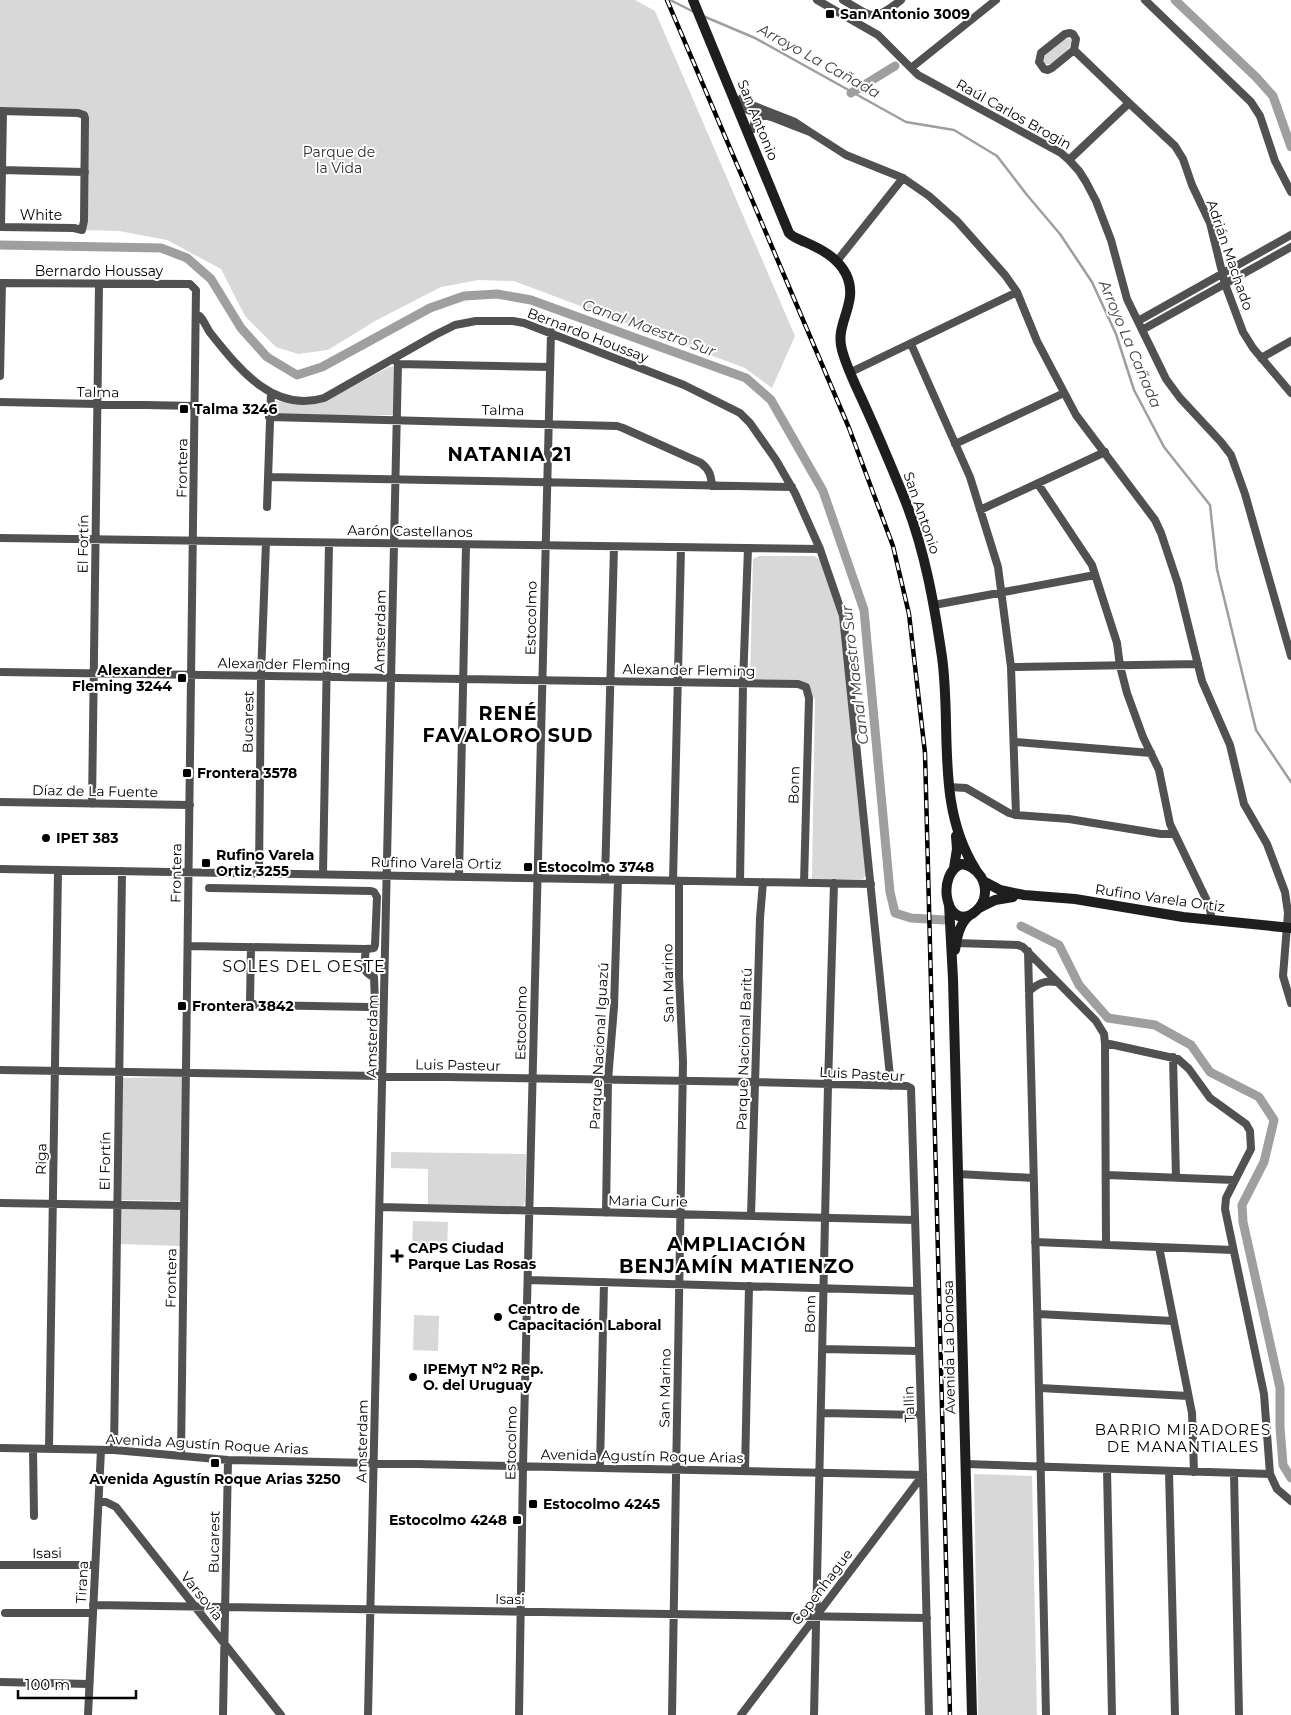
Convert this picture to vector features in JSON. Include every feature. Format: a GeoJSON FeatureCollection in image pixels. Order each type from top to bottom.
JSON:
{"type":"FeatureCollection","features":[{"type":"Feature","properties":{"kind":"main road","name":"San Antonio"},"geometry":{"type":"LineString","coordinates":[[699,2],[739,101],[786,227],[792,236],[823,251],[837,261],[843,268],[850,284],[850,302],[840,342],[906,501],[922,550],[934,605],[945,690],[949,787],[957,849],[954,868]]}},
{"type":"Feature","properties":{"kind":"main road","name":"San Antonio"},"geometry":{"type":"LineString","coordinates":[[739,101],[746,110],[790,221],[805,242]]}},
{"type":"Feature","properties":{"kind":"main road","name":"San Antonio"},"geometry":{"type":"LineString","coordinates":[[955,825],[965,851],[976,870]]}},
{"type":"Feature","properties":{"kind":"main road"},"geometry":{"type":"LineString","coordinates":[[962,864],[976,870],[983,881],[984,899],[979,908],[970,915],[963,917],[955,914],[948,904],[949,875],[954,868],[962,864]]}},
{"type":"Feature","properties":{"kind":"main road","name":"Rufino Varela Ortiz"},"geometry":{"type":"LineString","coordinates":[[983,881],[1000,890],[1024,896],[1076,899],[1212,920],[1289,928]]}},
{"type":"Feature","properties":{"kind":"main road","name":"Rufino Varela Ortiz"},"geometry":{"type":"LineString","coordinates":[[979,908],[994,900],[1024,896]]}},
{"type":"Feature","properties":{"kind":"main road","name":"Avenida La Donosa"},"geometry":{"type":"LineString","coordinates":[[948,904],[953,979],[972,1715]]}},
{"type":"Feature","properties":{"kind":"main road","name":"Avenida La Donosa"},"geometry":{"type":"LineString","coordinates":[[953,979],[956,943],[960,927],[970,915]]}},
{"type":"Feature","properties":{"kind":"street","name":"Raúl Carlos Brogin"},"geometry":{"type":"LineString","coordinates":[[817,0],[878,35],[918,75],[1061,153],[1070,160],[1086,182],[1096,201],[1111,240],[1126,299],[1173,389],[1231,455],[1289,637],[1291,656]]}},
{"type":"Feature","properties":{"kind":"street"},"geometry":{"type":"LineString","coordinates":[[843,0],[870,15],[878,16],[884,14],[901,0]]}},
{"type":"Feature","properties":{"kind":"street"},"geometry":{"type":"LineString","coordinates":[[911,68],[996,0]]}},
{"type":"Feature","properties":{"kind":"street"},"geometry":{"type":"LineString","coordinates":[[1145,0],[1251,102],[1260,116],[1275,161],[1291,192]]}},
{"type":"Feature","properties":{"kind":"street","name":"Adrián Machado"},"geometry":{"type":"LineString","coordinates":[[1065,34],[1073,34],[1076,38],[1074,50],[1048,70],[1044,69],[1038,62],[1041,53],[1065,34]]}},
{"type":"Feature","properties":{"kind":"street","name":"Adrián Machado"},"geometry":{"type":"LineString","coordinates":[[1074,50],[1175,146],[1183,159],[1192,185],[1210,223],[1222,275],[1248,341],[1291,393]]}},
{"type":"Feature","properties":{"kind":"street"},"geometry":{"type":"LineString","coordinates":[[739,101],[794,122],[846,155],[903,178],[930,196],[952,216],[1004,275],[1016,292],[1037,341],[1082,424],[1155,520],[1161,533],[1188,619],[1206,690],[1230,745],[1244,804],[1267,844],[1285,892],[1289,928],[1283,976],[1291,1003]]}},
{"type":"Feature","properties":{"kind":"street"},"geometry":{"type":"LineString","coordinates":[[1070,160],[1129,103]]}},
{"type":"Feature","properties":{"kind":"street"},"geometry":{"type":"LineString","coordinates":[[746,110],[810,132]]}},
{"type":"Feature","properties":{"kind":"street"},"geometry":{"type":"LineString","coordinates":[[0,227],[1,111],[78,113],[84,115],[85,172],[1,170]]}},
{"type":"Feature","properties":{"kind":"street"},"geometry":{"type":"LineString","coordinates":[[754,129],[754,119],[763,115]]}},
{"type":"Feature","properties":{"kind":"street","name":"White"},"geometry":{"type":"LineString","coordinates":[[0,227],[74,228],[82,230],[84,221],[85,172]]}},
{"type":"Feature","properties":{"kind":"street"},"geometry":{"type":"LineString","coordinates":[[837,261],[903,178]]}},
{"type":"Feature","properties":{"kind":"street"},"geometry":{"type":"LineString","coordinates":[[1138,321],[1291,235]]}},
{"type":"Feature","properties":{"kind":"street"},"geometry":{"type":"LineString","coordinates":[[1142,330],[1291,247]]}},
{"type":"Feature","properties":{"kind":"street"},"geometry":{"type":"LineString","coordinates":[[0,376],[1,283]]}},
{"type":"Feature","properties":{"kind":"street","name":"Bernardo Houssay"},"geometry":{"type":"LineString","coordinates":[[1,283],[190,284],[196,290]]}},
{"type":"Feature","properties":{"kind":"street","name":"El Fortín"},"geometry":{"type":"LineString","coordinates":[[92,804],[99,284]]}},
{"type":"Feature","properties":{"kind":"street","name":"Frontera"},"geometry":{"type":"LineString","coordinates":[[181,1456],[196,290]]}},
{"type":"Feature","properties":{"kind":"street"},"geometry":{"type":"LineString","coordinates":[[851,372],[1016,292]]}},
{"type":"Feature","properties":{"kind":"street","name":"Bernardo Houssay"},"geometry":{"type":"LineString","coordinates":[[196,314],[200,316],[211,334],[242,371],[256,384],[271,393],[293,400],[318,400],[324,398],[396,361],[435,335],[455,325],[476,321],[513,321],[550,332],[684,385],[740,413],[750,423],[792,487],[820,548],[843,616],[891,1086]]}},
{"type":"Feature","properties":{"kind":"street","name":"Estocolmo"},"geometry":{"type":"LineString","coordinates":[[519,1715],[523,1466],[550,332]]}},
{"type":"Feature","properties":{"kind":"street"},"geometry":{"type":"LineString","coordinates":[[1261,358],[1291,341]]}},
{"type":"Feature","properties":{"kind":"street"},"geometry":{"type":"LineString","coordinates":[[911,344],[970,477],[998,567],[1011,667],[1016,815]]}},
{"type":"Feature","properties":{"kind":"street"},"geometry":{"type":"LineString","coordinates":[[396,361],[550,367]]}},
{"type":"Feature","properties":{"kind":"street","name":"Amsterdam"},"geometry":{"type":"LineString","coordinates":[[368,1715],[397,420],[396,361]]}},
{"type":"Feature","properties":{"kind":"street"},"geometry":{"type":"LineString","coordinates":[[955,444],[1064,392]]}},
{"type":"Feature","properties":{"kind":"street"},"geometry":{"type":"LineString","coordinates":[[267,507],[271,393]]}},
{"type":"Feature","properties":{"kind":"street","name":"Talma"},"geometry":{"type":"LineString","coordinates":[[0,402],[195,406]]}},
{"type":"Feature","properties":{"kind":"street","name":"Talma"},"geometry":{"type":"LineString","coordinates":[[269,417],[548,424],[623,428],[708,468],[712,486]]}},
{"type":"Feature","properties":{"kind":"street"},"geometry":{"type":"LineString","coordinates":[[980,510],[1105,452]]}},
{"type":"Feature","properties":{"kind":"street"},"geometry":{"type":"LineString","coordinates":[[268,477],[792,487]]}},
{"type":"Feature","properties":{"kind":"street"},"geometry":{"type":"LineString","coordinates":[[1038,484],[1088,556],[1117,643],[1120,666],[1135,716],[1159,770],[1174,834],[1209,905],[1212,920]]}},
{"type":"Feature","properties":{"kind":"street","name":"Aarón Castellanos"},"geometry":{"type":"LineString","coordinates":[[0,538],[680,548],[820,548]]}},
{"type":"Feature","properties":{"kind":"street","name":"Bucarest"},"geometry":{"type":"LineString","coordinates":[[259,872],[261,676],[266,542]]}},
{"type":"Feature","properties":{"kind":"street"},"geometry":{"type":"LineString","coordinates":[[323,874],[329,543]]}},
{"type":"Feature","properties":{"kind":"street"},"geometry":{"type":"LineString","coordinates":[[459,877],[466,545]]}},
{"type":"Feature","properties":{"kind":"street"},"geometry":{"type":"LineString","coordinates":[[605,880],[614,547]]}},
{"type":"Feature","properties":{"kind":"street","name":"San Marino"},"geometry":{"type":"LineString","coordinates":[[672,1715],[683,1081],[676,881],[680,548]]}},
{"type":"Feature","properties":{"kind":"street"},"geometry":{"type":"LineString","coordinates":[[740,882],[743,683],[748,548]]}},
{"type":"Feature","properties":{"kind":"street"},"geometry":{"type":"LineString","coordinates":[[934,605],[1095,576]]}},
{"type":"Feature","properties":{"kind":"street"},"geometry":{"type":"LineString","coordinates":[[1011,667],[1198,664]]}},
{"type":"Feature","properties":{"kind":"street","name":"Alexander Fleming"},"geometry":{"type":"LineString","coordinates":[[0,672],[798,684],[806,687]]}},
{"type":"Feature","properties":{"kind":"street","name":"Bonn"},"geometry":{"type":"LineString","coordinates":[[804,883],[809,698],[806,687]]}},
{"type":"Feature","properties":{"kind":"street"},"geometry":{"type":"LineString","coordinates":[[1015,742],[1151,753]]}},
{"type":"Feature","properties":{"kind":"street"},"geometry":{"type":"LineString","coordinates":[[949,787],[966,788],[1009,813],[1016,815],[1069,819],[1161,834],[1174,834]]}},
{"type":"Feature","properties":{"kind":"street","name":"Díaz de La Fuente"},"geometry":{"type":"LineString","coordinates":[[0,802],[190,805]]}},
{"type":"Feature","properties":{"kind":"street","name":"Rufino Varela Ortiz"},"geometry":{"type":"LineString","coordinates":[[0,869],[871,884]]}},
{"type":"Feature","properties":{"kind":"street","name":"Riga"},"geometry":{"type":"LineString","coordinates":[[49,1449],[58,870]]}},
{"type":"Feature","properties":{"kind":"street","name":"El Fortín"},"geometry":{"type":"LineString","coordinates":[[114,1450],[122,871]]}},
{"type":"Feature","properties":{"kind":"street","name":"Parque Nacional Iguazú"},"geometry":{"type":"LineString","coordinates":[[606,1213],[608,1080],[614,1007],[618,880]]}},
{"type":"Feature","properties":{"kind":"street","name":"Parque Nacional Baritú"},"geometry":{"type":"LineString","coordinates":[[751,1216],[760,918],[763,882]]}},
{"type":"Feature","properties":{"kind":"street","name":"Bonn"},"geometry":{"type":"LineString","coordinates":[[814,1715],[834,884]]}},
{"type":"Feature","properties":{"kind":"street"},"geometry":{"type":"LineString","coordinates":[[188,946],[374,948],[377,897],[374,892],[209,888]]}},
{"type":"Feature","properties":{"kind":"street"},"geometry":{"type":"LineString","coordinates":[[956,943],[1018,945],[1024,947],[1101,1028],[1105,1043],[1106,1244]]}},
{"type":"Feature","properties":{"kind":"street"},"geometry":{"type":"LineString","coordinates":[[250,947],[250,1001],[252,1004],[370,1007],[375,1004],[375,980],[365,970],[366,949]]}},
{"type":"Feature","properties":{"kind":"street"},"geometry":{"type":"LineString","coordinates":[[1028,951],[1042,1468],[1046,1715]]}},
{"type":"Feature","properties":{"kind":"street"},"geometry":{"type":"LineString","coordinates":[[1030,991],[1044,981],[1056,982]]}},
{"type":"Feature","properties":{"kind":"street"},"geometry":{"type":"LineString","coordinates":[[1105,1043],[1173,1057],[1184,1063],[1210,1098],[1246,1124],[1250,1131],[1251,1149],[1234,1180],[1224,1204],[1264,1394],[1270,1474],[1276,1490],[1291,1502]]}},
{"type":"Feature","properties":{"kind":"street"},"geometry":{"type":"LineString","coordinates":[[1173,1057],[1176,1177]]}},
{"type":"Feature","properties":{"kind":"street","name":"Luis Pasteur"},"geometry":{"type":"LineString","coordinates":[[0,1070],[756,1082],[907,1086],[911,1092]]}},
{"type":"Feature","properties":{"kind":"street","name":"Tallin"},"geometry":{"type":"LineString","coordinates":[[911,1092],[924,1475],[929,1715]]}},
{"type":"Feature","properties":{"kind":"street"},"geometry":{"type":"LineString","coordinates":[[958,1174],[1033,1178]]}},
{"type":"Feature","properties":{"kind":"street"},"geometry":{"type":"LineString","coordinates":[[1107,1175],[1234,1180]]}},
{"type":"Feature","properties":{"kind":"street"},"geometry":{"type":"LineString","coordinates":[[0,1203],[184,1206]]}},
{"type":"Feature","properties":{"kind":"street","name":"Maria Curie"},"geometry":{"type":"LineString","coordinates":[[380,1207],[915,1220]]}},
{"type":"Feature","properties":{"kind":"street"},"geometry":{"type":"LineString","coordinates":[[1035,1242],[1234,1250]]}},
{"type":"Feature","properties":{"kind":"street"},"geometry":{"type":"LineString","coordinates":[[1159,1247],[1193,1424],[1194,1472]]}},
{"type":"Feature","properties":{"kind":"street"},"geometry":{"type":"LineString","coordinates":[[528,1280],[917,1291]]}},
{"type":"Feature","properties":{"kind":"street"},"geometry":{"type":"LineString","coordinates":[[600,1467],[604,1282]]}},
{"type":"Feature","properties":{"kind":"street"},"geometry":{"type":"LineString","coordinates":[[745,1471],[749,1286]]}},
{"type":"Feature","properties":{"kind":"street"},"geometry":{"type":"LineString","coordinates":[[1038,1314],[1173,1321]]}},
{"type":"Feature","properties":{"kind":"street"},"geometry":{"type":"LineString","coordinates":[[822,1348],[919,1351]]}},
{"type":"Feature","properties":{"kind":"street"},"geometry":{"type":"LineString","coordinates":[[1040,1388],[1188,1396]]}},
{"type":"Feature","properties":{"kind":"street"},"geometry":{"type":"LineString","coordinates":[[821,1413],[921,1415]]}},
{"type":"Feature","properties":{"kind":"street","name":"Avenida Agustín Roque Arias"},"geometry":{"type":"LineString","coordinates":[[0,1448],[114,1450],[228,1460],[924,1475]]}},
{"type":"Feature","properties":{"kind":"street"},"geometry":{"type":"LineString","coordinates":[[33,1449],[34,1516]]}},
{"type":"Feature","properties":{"kind":"street","name":"Tirana"},"geometry":{"type":"LineString","coordinates":[[88,1715],[101,1450]]}},
{"type":"Feature","properties":{"kind":"street","name":"Bucarest"},"geometry":{"type":"LineString","coordinates":[[223,1715],[228,1460]]}},
{"type":"Feature","properties":{"kind":"street"},"geometry":{"type":"LineString","coordinates":[[966,1464],[1270,1474]]}},
{"type":"Feature","properties":{"kind":"street"},"geometry":{"type":"LineString","coordinates":[[1107,1470],[1112,1715]]}},
{"type":"Feature","properties":{"kind":"street"},"geometry":{"type":"LineString","coordinates":[[1169,1471],[1175,1715]]}},
{"type":"Feature","properties":{"kind":"street"},"geometry":{"type":"LineString","coordinates":[[1234,1473],[1239,1715]]}},
{"type":"Feature","properties":{"kind":"street","name":"Copenhague"},"geometry":{"type":"LineString","coordinates":[[741,1715],[924,1475]]}},
{"type":"Feature","properties":{"kind":"street","name":"Varsovia"},"geometry":{"type":"LineString","coordinates":[[99,1502],[106,1502],[116,1508],[281,1715]]}},
{"type":"Feature","properties":{"kind":"street","name":"Isasi"},"geometry":{"type":"LineString","coordinates":[[0,1566],[95,1565]]}},
{"type":"Feature","properties":{"kind":"street","name":"Isasi"},"geometry":{"type":"LineString","coordinates":[[5,1613],[195,1607],[927,1618]]}},
{"type":"Feature","properties":{"kind":"street"},"geometry":{"type":"LineString","coordinates":[[0,1682],[89,1684]]}},
{"type":"Feature","properties":{"kind":"green space","name":"Parque de la Vida"},"geometry":{"type":"Polygon","coordinates":[[[0,0],[635,0],[655,11],[795,336],[772,388],[745,368],[514,281],[478,280],[441,287],[375,321],[328,350],[298,354],[276,347],[245,316],[221,269],[167,240],[119,231],[82,230],[84,115],[0,111],[0,0]]]}},
{"type":"Feature","properties":{"kind":"green space"},"geometry":{"type":"Polygon","coordinates":[[[1065,38],[1071,39],[1068,50],[1052,64],[1043,64],[1043,55],[1065,38]]]}},
{"type":"Feature","properties":{"kind":"green space"},"geometry":{"type":"Polygon","coordinates":[[[394,366],[394,415],[274,415],[274,401],[312,404],[327,400],[394,366]]]}},
{"type":"Feature","properties":{"kind":"green space"},"geometry":{"type":"Polygon","coordinates":[[[759,556],[814,556],[821,560],[840,616],[866,875],[863,879],[812,879],[815,700],[809,689],[750,680],[753,559],[759,556]]]}},
{"type":"Feature","properties":{"kind":"green space"},"geometry":{"type":"Polygon","coordinates":[[[182,1077],[181,1201],[122,1200],[123,1078],[182,1077]]]}},
{"type":"Feature","properties":{"kind":"green space"},"geometry":{"type":"Polygon","coordinates":[[[391,1152],[526,1154],[525,1201],[523,1206],[519,1208],[428,1206],[428,1169],[391,1168],[391,1152]]]}},
{"type":"Feature","properties":{"kind":"green space"},"geometry":{"type":"Polygon","coordinates":[[[120,1208],[182,1210],[181,1246],[119,1244],[120,1208]]]}},
{"type":"Feature","properties":{"kind":"green space"},"geometry":{"type":"Polygon","coordinates":[[[413,1221],[448,1222],[447,1248],[412,1247],[413,1221]]]}},
{"type":"Feature","properties":{"kind":"green space"},"geometry":{"type":"Polygon","coordinates":[[[414,1315],[439,1316],[438,1351],[413,1350],[414,1315]]]}},
{"type":"Feature","properties":{"kind":"green space"},"geometry":{"type":"Polygon","coordinates":[[[974,1474],[1032,1476],[1037,1715],[978,1715],[974,1474]]]}},
{"type":"Feature","properties":{"kind":"waterway","name":"Arroyo La Cañada"},"geometry":{"type":"LineString","coordinates":[[670,0],[694,12]]}},
{"type":"Feature","properties":{"kind":"waterway","name":"Canal Maestro Sur"},"geometry":{"type":"LineString","coordinates":[[1175,0],[1256,77],[1273,96],[1291,147]]}},
{"type":"Feature","properties":{"kind":"waterway","name":"Arroyo La Cañada"},"geometry":{"type":"LineString","coordinates":[[703,16],[755,38],[906,122],[954,130],[997,156],[1060,234],[1092,282],[1116,334],[1134,390],[1164,447],[1210,505],[1217,569],[1256,730],[1291,782]]}},
{"type":"Feature","properties":{"kind":"waterway"},"geometry":{"type":"LineString","coordinates":[[851,93],[895,66]]}},
{"type":"Feature","properties":{"kind":"waterway","name":"Canal Maestro Sur"},"geometry":{"type":"LineString","coordinates":[[0,245],[161,248],[187,258],[211,279],[241,328],[267,357],[297,375],[322,367],[430,308],[464,296],[497,294],[531,300],[746,378],[771,400],[823,491],[864,610],[890,892],[895,913],[911,918],[944,920]]}},
{"type":"Feature","properties":{"kind":"waterway","name":"Canal Maestro Sur"},"geometry":{"type":"LineString","coordinates":[[1021,926],[1059,945],[1079,985],[1108,1018],[1155,1025],[1191,1045],[1210,1072],[1259,1097],[1274,1120],[1264,1162],[1242,1205],[1243,1222],[1280,1388],[1280,1427],[1283,1465],[1291,1478]]}},
{"type":"Feature","properties":{"kind":"railway"},"geometry":{"type":"LineString","coordinates":[[667,0],[849,428],[893,546],[909,614],[925,753],[950,1715]]}},
{"type":"Feature","properties":{"kind":"place","name":"San Antonio 3009"},"geometry":{"type":"Point","coordinates":[830,14]}},
{"type":"Feature","properties":{"kind":"place","name":"Talma 3246"},"geometry":{"type":"Point","coordinates":[184,409]}},
{"type":"Feature","properties":{"kind":"place","name":"Alexander Fleming 3244"},"geometry":{"type":"Point","coordinates":[182,678]}},
{"type":"Feature","properties":{"kind":"place","name":"Frontera 3578"},"geometry":{"type":"Point","coordinates":[187,773]}},
{"type":"Feature","properties":{"kind":"place","name":"IPET 383"},"geometry":{"type":"Point","coordinates":[46,838]}},
{"type":"Feature","properties":{"kind":"place","name":"Rufino Varela Ortiz 3255"},"geometry":{"type":"Point","coordinates":[206,863]}},
{"type":"Feature","properties":{"kind":"place","name":"Estocolmo 3748"},"geometry":{"type":"Point","coordinates":[528,867]}},
{"type":"Feature","properties":{"kind":"place","name":"Frontera 3842"},"geometry":{"type":"Point","coordinates":[182,1006]}},
{"type":"Feature","properties":{"kind":"place","name":"CAPS Ciudad Parque Las Rosas"},"geometry":{"type":"Point","coordinates":[397,1256]}},
{"type":"Feature","properties":{"kind":"place","name":"Centro de Capacitación Laboral"},"geometry":{"type":"Point","coordinates":[498,1317]}},
{"type":"Feature","properties":{"kind":"place","name":"IPEMyT Nº2 Rep. O. del Uruguay"},"geometry":{"type":"Point","coordinates":[413,1377]}},
{"type":"Feature","properties":{"kind":"place","name":"Avenida Agustín Roque Arias 3250"},"geometry":{"type":"Point","coordinates":[215,1463]}},
{"type":"Feature","properties":{"kind":"place","name":"Estocolmo 4245"},"geometry":{"type":"Point","coordinates":[533,1504]}},
{"type":"Feature","properties":{"kind":"place","name":"Estocolmo 4248"},"geometry":{"type":"Point","coordinates":[517,1520]}},
{"type":"Feature","properties":{"kind":"district","name":"NATANIA 21"},"geometry":{"type":"Point","coordinates":[510,454]}},
{"type":"Feature","properties":{"kind":"district","name":"RENÉ FAVALORO SUD"},"geometry":{"type":"Point","coordinates":[508,724]}},
{"type":"Feature","properties":{"kind":"district","name":"SOLES DEL OESTE"},"geometry":{"type":"Point","coordinates":[304,966]}},
{"type":"Feature","properties":{"kind":"district","name":"AMPLIACIÓN BENJAMÍN MATIENZO"},"geometry":{"type":"Point","coordinates":[737,1255]}},
{"type":"Feature","properties":{"kind":"district","name":"BARRIO MIRADORES DE MANANTIALES"},"geometry":{"type":"Point","coordinates":[1183,1438]}}]}
